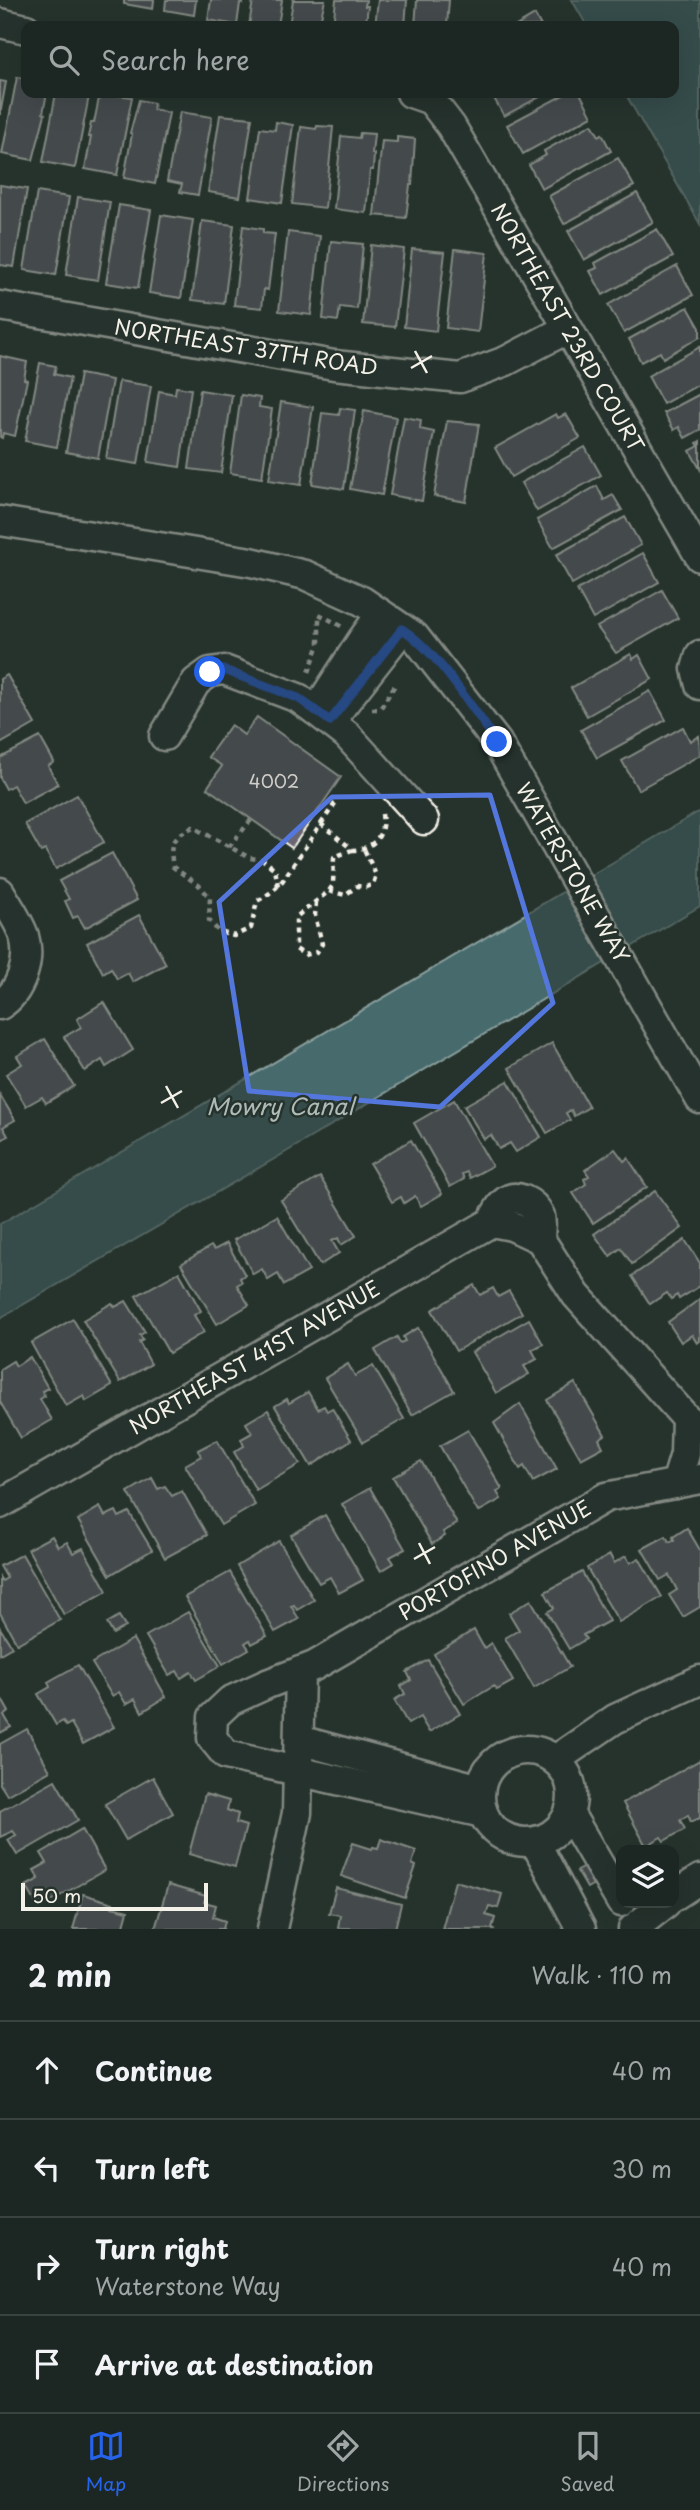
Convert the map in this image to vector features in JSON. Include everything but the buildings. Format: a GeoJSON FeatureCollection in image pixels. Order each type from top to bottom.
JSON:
{"type":"FeatureCollection","features":[{"type":"Feature","properties":{"kind":"street"},"geometry":{"type":"LineString","coordinates":[[0,23],[21,28]]}},
{"type":"Feature","properties":{"kind":"street","name":"NORTHEAST 23RD COURT"},"geometry":{"type":"LineString","coordinates":[[423,98],[451,126],[700,557]]}},
{"type":"Feature","properties":{"kind":"street","name":"NORTHEAST 37TH ROAD"},"geometry":{"type":"LineString","coordinates":[[0,306],[334,365],[460,378],[506,361],[567,330]]}},
{"type":"Feature","properties":{"kind":"street","name":"WATERSTONE WAY"},"geometry":{"type":"LineString","coordinates":[[0,520],[251,562],[305,575],[362,601],[415,637],[497,742],[700,1099]]}},
{"type":"Feature","properties":{"kind":"street"},"geometry":{"type":"LineString","coordinates":[[323,716],[362,640],[392,622]]}},
{"type":"Feature","properties":{"kind":"street"},"geometry":{"type":"LineString","coordinates":[[700,656],[696,669],[700,685]]}},
{"type":"Feature","properties":{"kind":"street"},"geometry":{"type":"LineString","coordinates":[[164,736],[196,682],[210,672],[224,670],[298,698],[323,716],[347,735],[424,820]]}},
{"type":"Feature","properties":{"kind":"street"},"geometry":{"type":"LineString","coordinates":[[0,892],[24,937],[25,965],[9,996]]}},
{"type":"Feature","properties":{"kind":"street","name":"NORTHEAST 41ST AVENUE"},"geometry":{"type":"LineString","coordinates":[[0,1504],[502,1224],[540,1239],[576,1295],[693,1423]]}},
{"type":"Feature","properties":{"kind":"street"},"geometry":{"type":"LineString","coordinates":[[688,1481],[685,1454],[693,1423]]}},
{"type":"Feature","properties":{"kind":"street","name":"PORTOFINO AVENUE"},"geometry":{"type":"LineString","coordinates":[[481,1801],[298,1772],[226,1755],[212,1738],[213,1717],[230,1701],[326,1659],[606,1497],[688,1481]]}},
{"type":"Feature","properties":{"kind":"street"},"geometry":{"type":"LineString","coordinates":[[272,1929],[297,1813],[300,1671]]}},
{"type":"Feature","properties":{"kind":"street"},"geometry":{"type":"LineString","coordinates":[[555,1760],[615,1719],[700,1680]]}},
{"type":"Feature","properties":{"kind":"street"},"geometry":{"type":"LineString","coordinates":[[299,1740],[481,1801]]}},
{"type":"Feature","properties":{"kind":"street"},"geometry":{"type":"LineString","coordinates":[[529,1750],[543,1753],[555,1760],[565,1771],[572,1798],[569,1813],[562,1826],[550,1836],[536,1842],[522,1843],[498,1834],[489,1825],[481,1801],[484,1775],[492,1764],[516,1751],[529,1750]]}},
{"type":"Feature","properties":{"kind":"street"},"geometry":{"type":"LineString","coordinates":[[569,1813],[628,1915],[650,1908]]}},
{"type":"Feature","properties":{"kind":"street"},"geometry":{"type":"LineString","coordinates":[[536,1842],[581,1929]]}},
{"type":"Feature","properties":{"kind":"street"},"geometry":{"type":"LineString","coordinates":[[679,1893],[700,1879]]}},
{"type":"Feature","properties":{"kind":"path"},"geometry":{"type":"LineString","coordinates":[[278,886],[275,869],[263,860],[250,858],[193,827],[177,836],[170,848],[173,867],[200,886],[210,898],[209,920],[219,932],[234,936],[251,928],[257,901],[274,892],[336,803]]}},
{"type":"Feature","properties":{"kind":"path"},"geometry":{"type":"LineString","coordinates":[[316,902],[315,915],[322,944],[317,953],[305,955],[296,949],[296,917],[333,885],[334,857],[353,849],[364,849],[377,841],[383,824],[380,806]]}},
{"type":"Feature","properties":{"kind":"path"},"geometry":{"type":"LineString","coordinates":[[229,847],[251,820]]}},
{"type":"Feature","properties":{"kind":"path"},"geometry":{"type":"LineString","coordinates":[[321,824],[353,849]]}},
{"type":"Feature","properties":{"kind":"path"},"geometry":{"type":"LineString","coordinates":[[329,891],[345,895],[357,886],[366,887],[373,884],[376,875],[364,849]]}},
{"type":"Feature","properties":{"kind":"highlighted area"},"geometry":{"type":"Polygon","coordinates":[[[490,795],[553,1003],[440,1107],[249,1091],[219,902],[332,797],[490,795]]]}},
{"type":"Feature","properties":{"kind":"water"},"geometry":{"type":"Polygon","coordinates":[[[572,0],[700,0],[700,224],[628,98],[679,98],[679,21],[584,21],[572,0]]]}},
{"type":"Feature","properties":{"kind":"water","name":"Mowry Canal"},"geometry":{"type":"Polygon","coordinates":[[[700,811],[700,906],[0,1318],[0,1224],[700,811]]]}},
{"type":"Feature","properties":{"kind":"route"},"geometry":{"type":"LineString","coordinates":[[210,672],[224,670],[298,698],[330,721],[402,629],[415,637],[497,742]]}}]}
